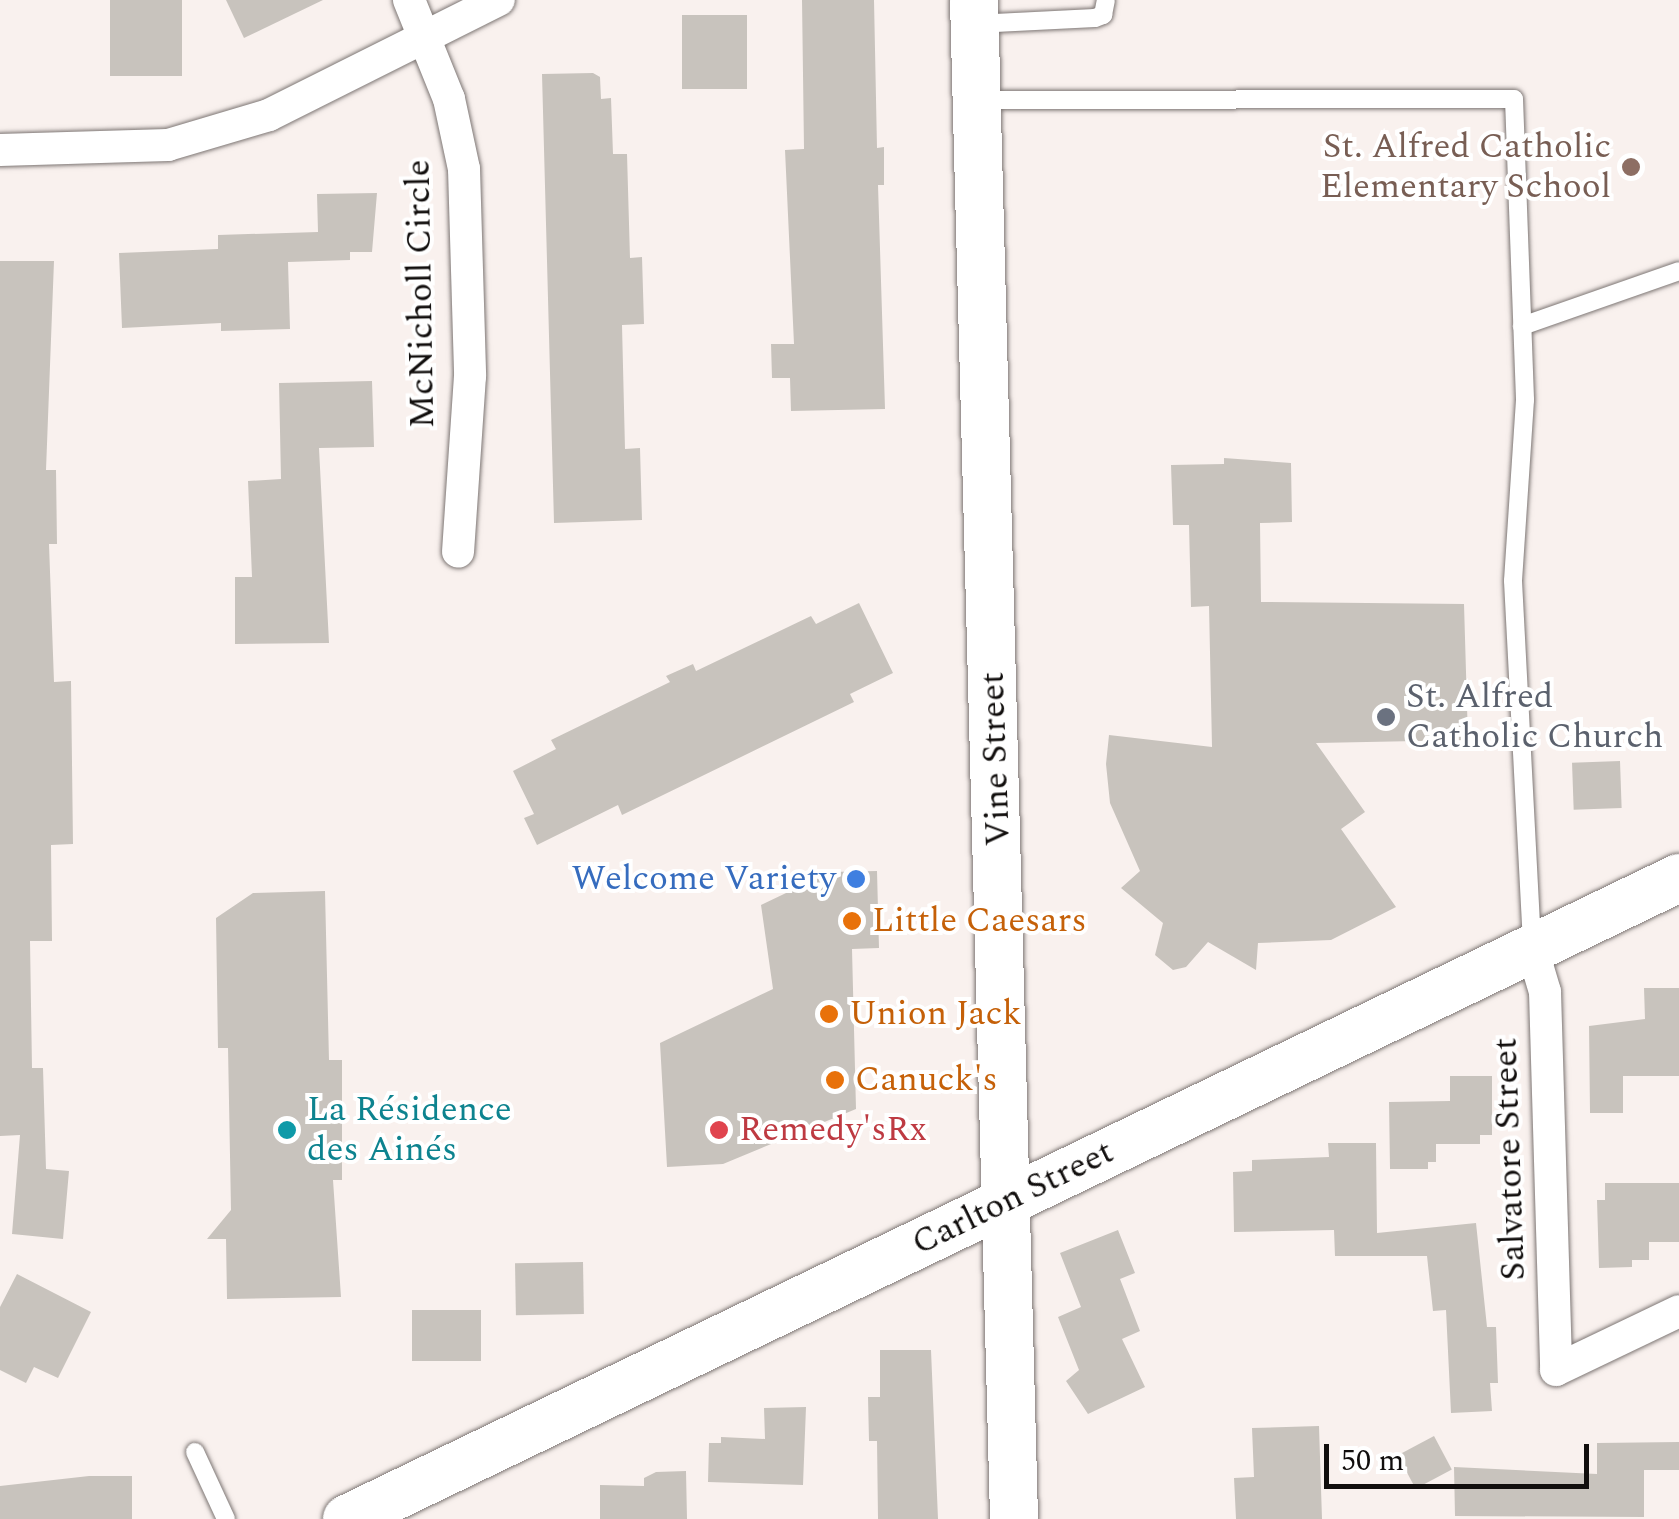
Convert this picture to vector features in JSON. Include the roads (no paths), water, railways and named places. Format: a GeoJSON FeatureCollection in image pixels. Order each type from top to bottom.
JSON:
{"type":"FeatureCollection","features":[{"type":"Feature","properties":{"kind":"street","name":"McNicholl Circle"},"geometry":{"type":"LineString","coordinates":[[409,0],[448,99],[464,169],[470,376],[458,552]]}},
{"type":"Feature","properties":{"kind":"street"},"geometry":{"type":"LineString","coordinates":[[0,150],[168,144],[269,114],[500,0]]}},
{"type":"Feature","properties":{"kind":"street","name":"Vine Street"},"geometry":{"type":"LineString","coordinates":[[974,12],[1009,1200],[1014,1519]]}},
{"type":"Feature","properties":{"kind":"street","name":"Carlton Street"},"geometry":{"type":"LineString","coordinates":[[347,1519],[1679,878]]}},
{"type":"Feature","properties":{"kind":"street","name":"Salvatore Street"},"geometry":{"type":"LineString","coordinates":[[1532,948],[1545,992],[1556,1370],[1679,1311]]}},
{"type":"Feature","properties":{"kind":"lane"},"geometry":{"type":"LineString","coordinates":[[974,12],[1095,18],[1104,14],[1106,0]]}},
{"type":"Feature","properties":{"kind":"lane"},"geometry":{"type":"LineString","coordinates":[[976,100],[1514,99],[1524,400],[1512,581],[1532,948]]}},
{"type":"Feature","properties":{"kind":"lane"},"geometry":{"type":"LineString","coordinates":[[1522,326],[1679,271]]}},
{"type":"Feature","properties":{"kind":"lane"},"geometry":{"type":"LineString","coordinates":[[195,1452],[226,1519]]}},
{"type":"Feature","properties":{"kind":"place","name":"St. Alfred Catholic Elementary School"},"geometry":{"type":"Point","coordinates":[1631,167]}},
{"type":"Feature","properties":{"kind":"place","name":"St. Alfred Catholic Church"},"geometry":{"type":"Point","coordinates":[1386,717]}},
{"type":"Feature","properties":{"kind":"place","name":"Welcome Variety"},"geometry":{"type":"Point","coordinates":[856,879]}},
{"type":"Feature","properties":{"kind":"place","name":"Little Caesars"},"geometry":{"type":"Point","coordinates":[852,921]}},
{"type":"Feature","properties":{"kind":"place","name":"Union Jack"},"geometry":{"type":"Point","coordinates":[829,1014]}},
{"type":"Feature","properties":{"kind":"place","name":"Canuck's"},"geometry":{"type":"Point","coordinates":[835,1080]}},
{"type":"Feature","properties":{"kind":"place","name":"La Résidence des Ainés"},"geometry":{"type":"Point","coordinates":[287,1130]}},
{"type":"Feature","properties":{"kind":"place","name":"Remedy'sRx"},"geometry":{"type":"Point","coordinates":[719,1130]}}]}
